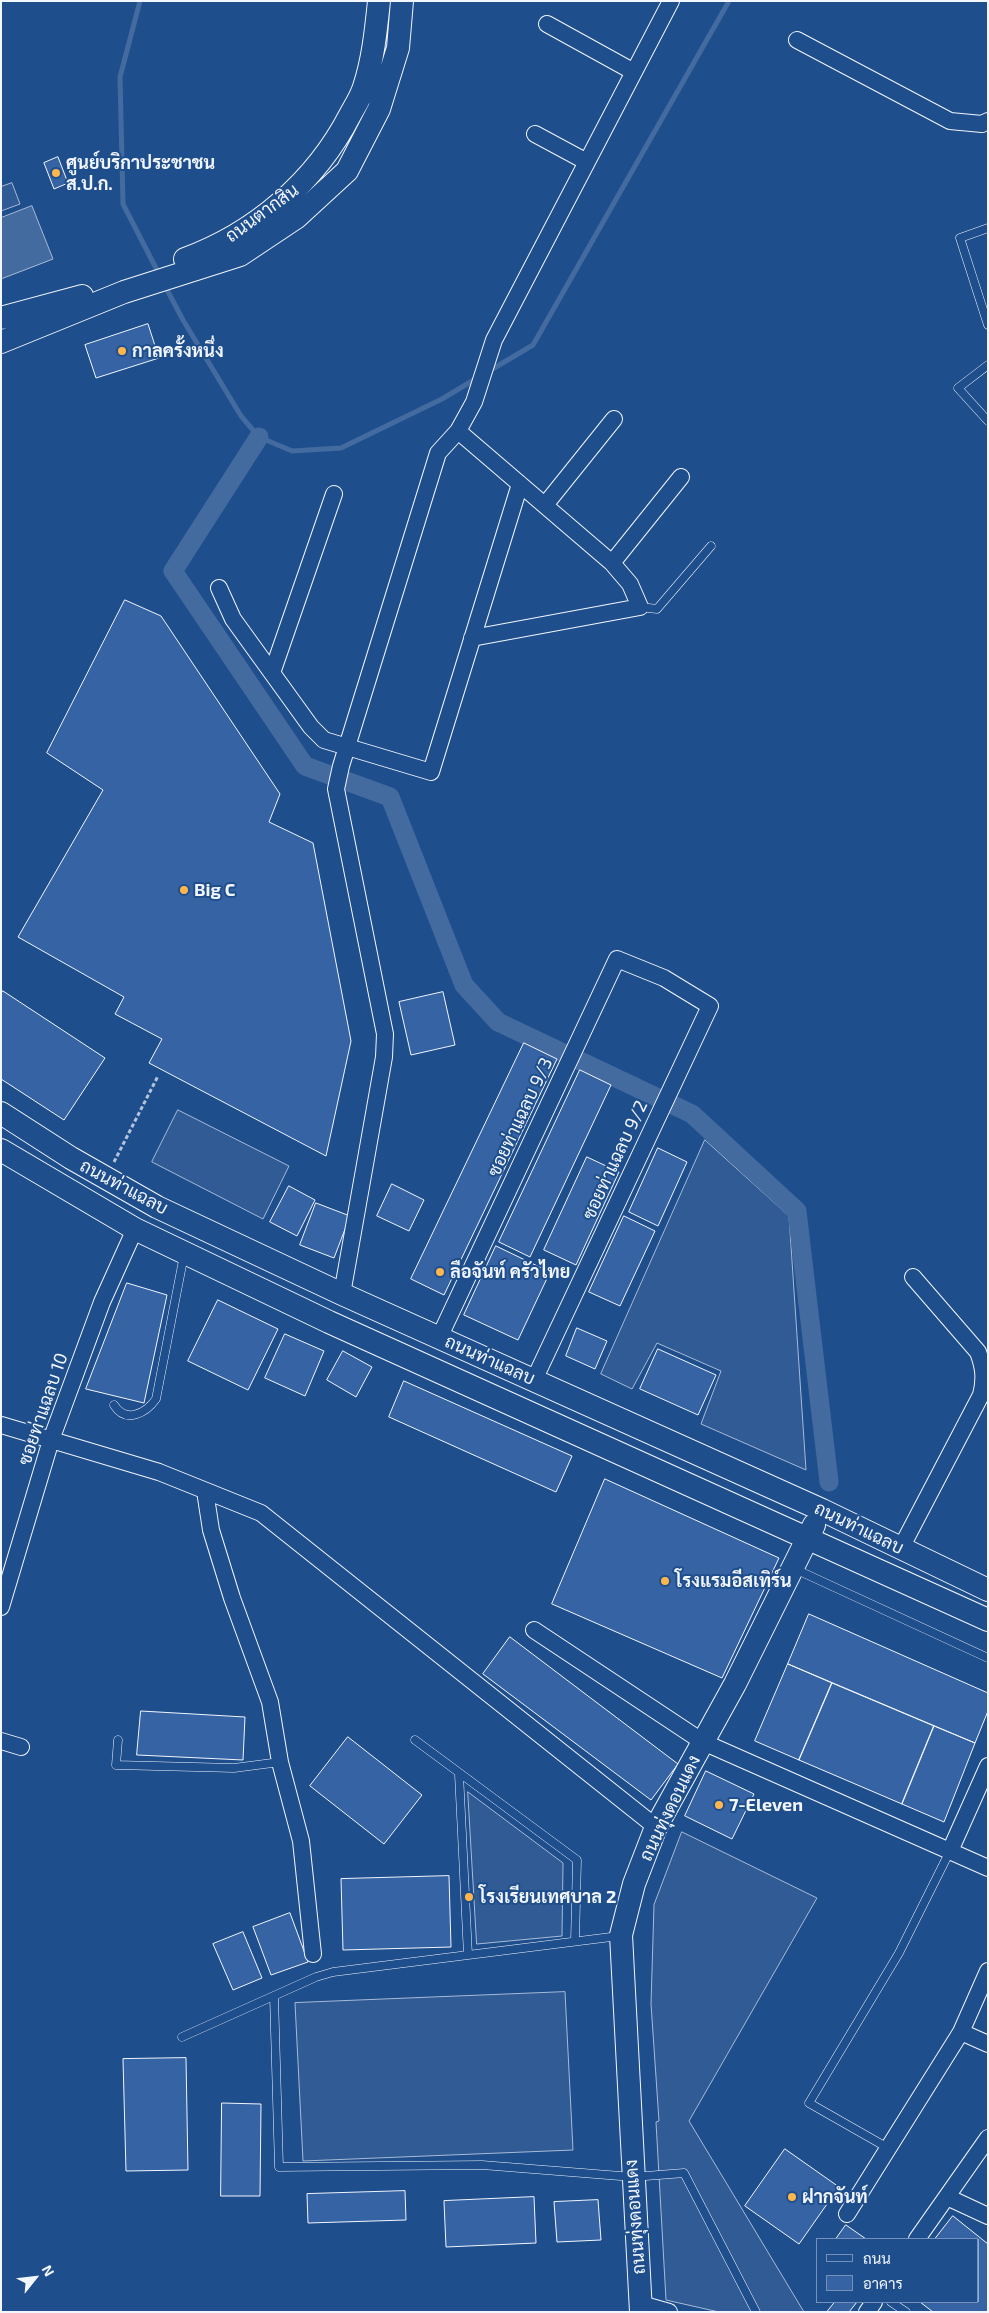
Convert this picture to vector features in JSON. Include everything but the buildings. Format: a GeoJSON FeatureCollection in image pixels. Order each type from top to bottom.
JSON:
{"type":"FeatureCollection","features":[{"type":"Feature","properties":{"kind":"main road","name":"ถนนตากสิน"},"geometry":{"type":"LineString","coordinates":[[1,342],[199,254],[238,234],[265,215],[304,182],[337,140],[364,88],[375,40],[379,1]]}},
{"type":"Feature","properties":{"kind":"main road"},"geometry":{"type":"LineString","coordinates":[[123,287],[151,283],[240,255],[298,217],[347,171],[379,109],[398,48],[402,1]]}},
{"type":"Feature","properties":{"kind":"main road","name":"ถนนตากสิน"},"geometry":{"type":"LineString","coordinates":[[1,318],[123,287]]}},
{"type":"Feature","properties":{"kind":"main road","name":"ถนนท่าแฉลบ"},"geometry":{"type":"LineString","coordinates":[[1,1113],[70,1158],[157,1207],[342,1294],[822,1510],[988,1590]]}},
{"type":"Feature","properties":{"kind":"main road","name":"ถนนท่าแฉลบ"},"geometry":{"type":"LineString","coordinates":[[1,1150],[135,1229],[184,1253],[329,1322],[988,1620]]}},
{"type":"Feature","properties":{"kind":"main road"},"geometry":{"type":"LineString","coordinates":[[329,1322],[342,1294]]}},
{"type":"Feature","properties":{"kind":"main road","name":"ถนนทุ่งดอนแดง"},"geometry":{"type":"LineString","coordinates":[[641,2308],[622,1935],[634,1884],[656,1827],[735,1684],[822,1510]]}},
{"type":"Feature","properties":{"kind":"street"},"geometry":{"type":"LineString","coordinates":[[342,1294],[384,1057],[385,1034],[336,789],[346,747],[438,453],[458,431],[474,402],[494,340],[670,1]]}},
{"type":"Feature","properties":{"kind":"street"},"geometry":{"type":"LineString","coordinates":[[547,24],[634,72]]}},
{"type":"Feature","properties":{"kind":"street"},"geometry":{"type":"LineString","coordinates":[[797,40],[950,121],[982,124],[988,121]]}},
{"type":"Feature","properties":{"kind":"street"},"geometry":{"type":"LineString","coordinates":[[535,134],[587,162]]}},
{"type":"Feature","properties":{"kind":"street"},"geometry":{"type":"LineString","coordinates":[[544,505],[614,418]]}},
{"type":"Feature","properties":{"kind":"street"},"geometry":{"type":"LineString","coordinates":[[458,431],[612,563],[630,584],[640,607],[472,638]]}},
{"type":"Feature","properties":{"kind":"street"},"geometry":{"type":"LineString","coordinates":[[612,563],[681,477]]}},
{"type":"Feature","properties":{"kind":"street"},"geometry":{"type":"LineString","coordinates":[[219,588],[233,618],[311,728],[324,740],[431,772],[520,484]]}},
{"type":"Feature","properties":{"kind":"street"},"geometry":{"type":"LineString","coordinates":[[272,673],[334,494]]}},
{"type":"Feature","properties":{"kind":"street","name":"ซอยท่าแฉลบ 9/3"},"geometry":{"type":"LineString","coordinates":[[439,1338],[617,959],[664,978]]}},
{"type":"Feature","properties":{"kind":"street","name":"ซอยท่าแฉลบ 9/2"},"geometry":{"type":"LineString","coordinates":[[534,1380],[710,1006],[664,978]]}},
{"type":"Feature","properties":{"kind":"street","name":"ซอยท่าแฉลบ 10"},"geometry":{"type":"LineString","coordinates":[[1,1607],[51,1440],[102,1302],[135,1229]]}},
{"type":"Feature","properties":{"kind":"street"},"geometry":{"type":"LineString","coordinates":[[901,1548],[981,1395],[984,1380],[983,1366],[978,1352],[913,1277]]}},
{"type":"Feature","properties":{"kind":"street"},"geometry":{"type":"LineString","coordinates":[[1,1425],[159,1472],[261,1513],[656,1827]]}},
{"type":"Feature","properties":{"kind":"street"},"geometry":{"type":"LineString","coordinates":[[206,1491],[211,1530],[232,1598],[270,1702],[280,1762],[301,1841],[313,1954]]}},
{"type":"Feature","properties":{"kind":"street"},"geometry":{"type":"LineString","coordinates":[[534,1630],[703,1742],[988,1868]]}},
{"type":"Feature","properties":{"kind":"street"},"geometry":{"type":"LineString","coordinates":[[1,1741],[20,1748]]}},
{"type":"Feature","properties":{"kind":"street"},"geometry":{"type":"LineString","coordinates":[[950,1851],[988,1766]]}},
{"type":"Feature","properties":{"kind":"street"},"geometry":{"type":"LineString","coordinates":[[847,2214],[961,2032],[988,1971]]}},
{"type":"Feature","properties":{"kind":"street"},"geometry":{"type":"LineString","coordinates":[[961,2032],[988,2044]]}},
{"type":"Feature","properties":{"kind":"street"},"geometry":{"type":"LineString","coordinates":[[918,2238],[986,2145]]}},
{"type":"Feature","properties":{"kind":"street"},"geometry":{"type":"LineString","coordinates":[[947,2197],[988,2216]]}},
{"type":"Feature","properties":{"kind":"street"},"geometry":{"type":"LineString","coordinates":[[641,2308],[669,2312]]}},
{"type":"Feature","properties":{"kind":"lane"},"geometry":{"type":"LineString","coordinates":[[988,228],[960,238],[988,325]]}},
{"type":"Feature","properties":{"kind":"lane"},"geometry":{"type":"LineString","coordinates":[[988,365],[958,388],[988,421]]}},
{"type":"Feature","properties":{"kind":"lane"},"geometry":{"type":"LineString","coordinates":[[640,607],[657,608],[711,546]]}},
{"type":"Feature","properties":{"kind":"lane"},"geometry":{"type":"LineString","coordinates":[[114,1405],[123,1414],[138,1414],[146,1411],[156,1398],[184,1253]]}},
{"type":"Feature","properties":{"kind":"lane"},"geometry":{"type":"LineString","coordinates":[[793,1568],[988,1658]]}},
{"type":"Feature","properties":{"kind":"lane"},"geometry":{"type":"LineString","coordinates":[[118,1740],[116,1765],[234,1768],[280,1762]]}},
{"type":"Feature","properties":{"kind":"lane"},"geometry":{"type":"LineString","coordinates":[[416,1740],[459,1774],[577,1860],[575,1941]]}},
{"type":"Feature","properties":{"kind":"lane"},"geometry":{"type":"LineString","coordinates":[[459,1774],[468,1955]]}},
{"type":"Feature","properties":{"kind":"lane"},"geometry":{"type":"LineString","coordinates":[[888,2148],[809,2103],[899,1953],[950,1851]]}},
{"type":"Feature","properties":{"kind":"lane"},"geometry":{"type":"LineString","coordinates":[[182,2037],[333,1972],[622,1935]]}},
{"type":"Feature","properties":{"kind":"lane"},"geometry":{"type":"LineString","coordinates":[[274,1996],[279,2167],[482,2165],[633,2177],[684,2173],[756,2312]]}},
{"type":"Feature","properties":{"kind":"lane"},"geometry":{"type":"LineString","coordinates":[[892,2303],[906,2312]]}},
{"type":"Feature","properties":{"kind":"path"},"geometry":{"type":"LineString","coordinates":[[105,1178],[158,1076]]}},
{"type":"Feature","properties":{"kind":"shaded area"},"geometry":{"type":"Polygon","coordinates":[[[12,183],[20,204],[1,211],[1,187],[12,183]]]}},
{"type":"Feature","properties":{"kind":"shaded area"},"geometry":{"type":"Polygon","coordinates":[[[32,206],[53,259],[1,279],[1,218],[32,206]]]}},
{"type":"Feature","properties":{"kind":"shaded area"},"geometry":{"type":"Polygon","coordinates":[[[178,1110],[289,1166],[263,1219],[152,1162],[178,1110]]]}},
{"type":"Feature","properties":{"kind":"shaded area"},"geometry":{"type":"Polygon","coordinates":[[[705,1140],[789,1216],[806,1470],[701,1424],[721,1371],[657,1343],[632,1389],[601,1374],[705,1140]]]}},
{"type":"Feature","properties":{"kind":"shaded area"},"geometry":{"type":"Polygon","coordinates":[[[468,1792],[563,1863],[562,1936],[477,1944],[468,1792]]]}},
{"type":"Feature","properties":{"kind":"shaded area"},"geometry":{"type":"Polygon","coordinates":[[[682,1832],[817,1898],[689,2121],[804,2312],[719,2312],[666,2300],[656,2122],[659,2121],[651,2004],[654,1905],[682,1832]]]}},
{"type":"Feature","properties":{"kind":"shaded area"},"geometry":{"type":"Polygon","coordinates":[[[565,1992],[573,2150],[303,2161],[295,2003],[565,1992]]]}},
{"type":"Feature","properties":{"kind":"waterway"},"geometry":{"type":"LineString","coordinates":[[140,1],[120,77],[123,204],[160,276]]}},
{"type":"Feature","properties":{"kind":"waterway"},"geometry":{"type":"LineString","coordinates":[[489,371],[533,345],[729,1]]}},
{"type":"Feature","properties":{"kind":"waterway"},"geometry":{"type":"LineString","coordinates":[[165,286],[183,320],[241,416],[259,437],[292,451],[341,448],[442,399],[477,378]]}},
{"type":"Feature","properties":{"kind":"waterway"},"geometry":{"type":"LineString","coordinates":[[259,437],[173,571],[305,766],[390,797],[464,985],[498,1022],[692,1114],[797,1211],[829,1482]]}},
{"type":"Feature","properties":{"kind":"place","name":"ศูนย์บริกาประชาชน ส.ป.ก."},"geometry":{"type":"Point","coordinates":[56,173]}},
{"type":"Feature","properties":{"kind":"place","name":"กาลครั้งหนึ่ง"},"geometry":{"type":"Point","coordinates":[122,351]}},
{"type":"Feature","properties":{"kind":"place","name":"Big C"},"geometry":{"type":"Point","coordinates":[184,890]}},
{"type":"Feature","properties":{"kind":"place","name":"ลือจันท์ ครัวไทย"},"geometry":{"type":"Point","coordinates":[440,1272]}},
{"type":"Feature","properties":{"kind":"place","name":"โรงแรมอีสเทิร์น"},"geometry":{"type":"Point","coordinates":[665,1581]}},
{"type":"Feature","properties":{"kind":"place","name":"7-Eleven"},"geometry":{"type":"Point","coordinates":[719,1805]}},
{"type":"Feature","properties":{"kind":"place","name":"โรงเรียนเทศบาล 2"},"geometry":{"type":"Point","coordinates":[469,1897]}},
{"type":"Feature","properties":{"kind":"place","name":"ฝากจันท์"},"geometry":{"type":"Point","coordinates":[792,2197]}}]}
